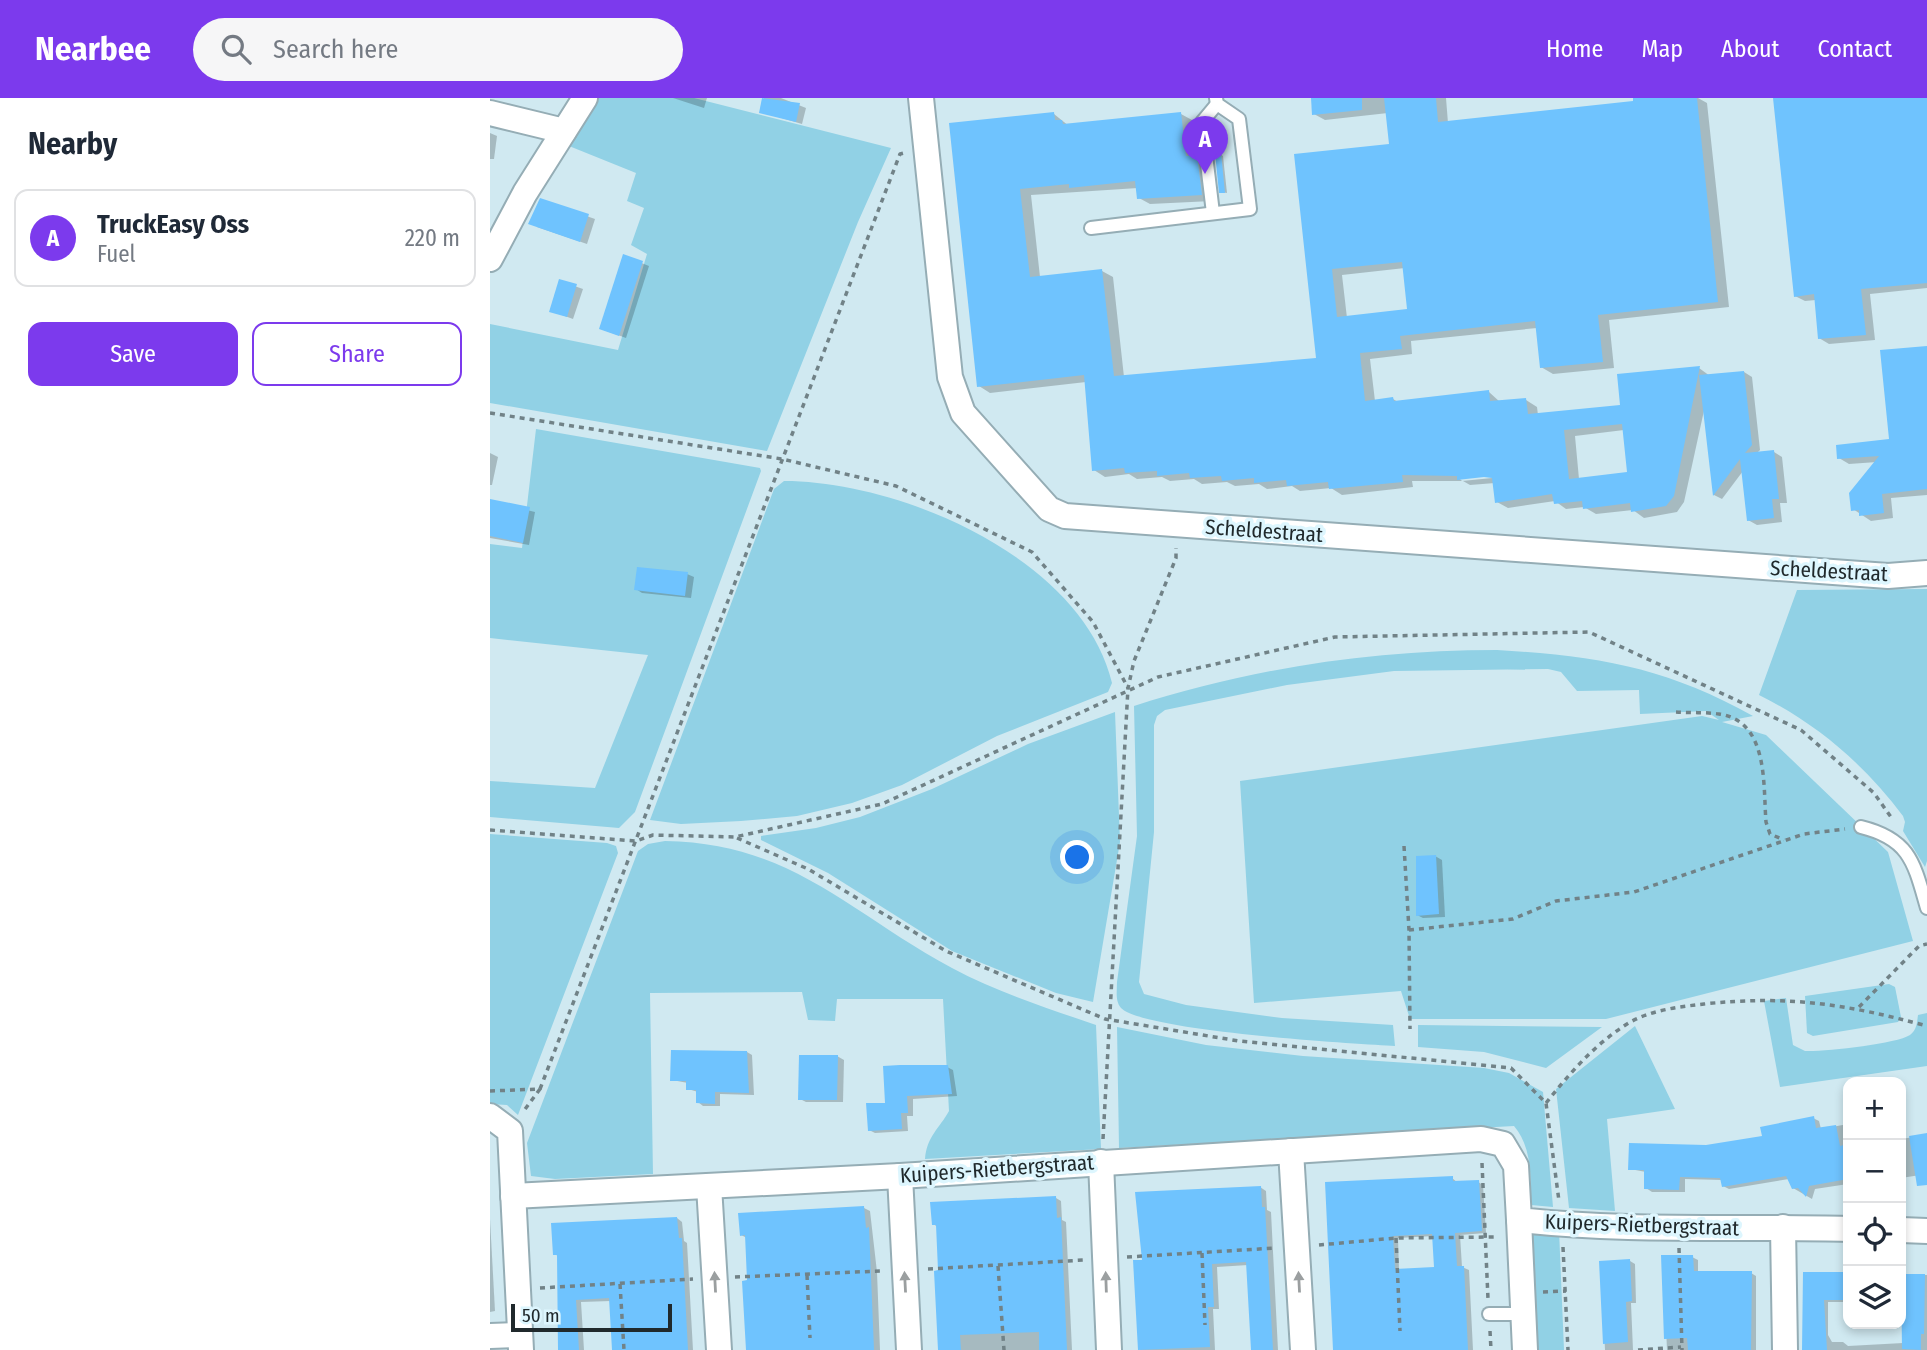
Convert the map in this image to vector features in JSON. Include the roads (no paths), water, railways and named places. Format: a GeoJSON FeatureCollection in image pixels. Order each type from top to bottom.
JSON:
{"type":"FeatureCollection","features":[{"type":"Feature","properties":{"kind":"street"},"geometry":{"type":"LineString","coordinates":[[490,259],[525,193],[585,98]]}},
{"type":"Feature","properties":{"kind":"street","name":"Scheldestraat"},"geometry":{"type":"LineString","coordinates":[[921,98],[950,377],[963,413],[1049,509],[1065,516],[1174,524],[1888,576],[1927,573]]}},
{"type":"Feature","properties":{"kind":"street"},"geometry":{"type":"LineString","coordinates":[[490,113],[564,131]]}},
{"type":"Feature","properties":{"kind":"street"},"geometry":{"type":"LineString","coordinates":[[490,1336],[521,1342],[513,1196],[499,1123]]}},
{"type":"Feature","properties":{"kind":"street","name":"Kuipers-Rietbergstraat"},"geometry":{"type":"LineString","coordinates":[[513,1196],[900,1176],[1481,1139],[1503,1144],[1516,1166],[1519,1228],[1562,1225],[1843,1229]]}},
{"type":"Feature","properties":{"kind":"street"},"geometry":{"type":"LineString","coordinates":[[1291,1151],[1303,1350]]}},
{"type":"Feature","properties":{"kind":"street"},"geometry":{"type":"LineString","coordinates":[[1101,1162],[1109,1350]]}},
{"type":"Feature","properties":{"kind":"street"},"geometry":{"type":"LineString","coordinates":[[900,1176],[909,1350]]}},
{"type":"Feature","properties":{"kind":"street"},"geometry":{"type":"LineString","coordinates":[[709,1186],[719,1350]]}},
{"type":"Feature","properties":{"kind":"street"},"geometry":{"type":"LineString","coordinates":[[1783,1227],[1785,1350]]}},
{"type":"Feature","properties":{"kind":"street"},"geometry":{"type":"LineString","coordinates":[[1519,1228],[1525,1350]]}},
{"type":"Feature","properties":{"kind":"street"},"geometry":{"type":"LineString","coordinates":[[1906,1230],[1927,1231]]}},
{"type":"Feature","properties":{"kind":"lane"},"geometry":{"type":"LineString","coordinates":[[1091,228],[1250,209],[1239,119],[1216,101],[1202,122],[1213,213]]}},
{"type":"Feature","properties":{"kind":"lane"},"geometry":{"type":"LineString","coordinates":[[1861,827],[1886,833],[1901,845],[1916,870],[1927,908]]}},
{"type":"Feature","properties":{"kind":"lane"},"geometry":{"type":"LineString","coordinates":[[1489,1314],[1523,1314]]}},
{"type":"Feature","properties":{"kind":"place","name":"TruckEasy Oss"},"geometry":{"type":"Point","coordinates":[1205,174]}}]}
